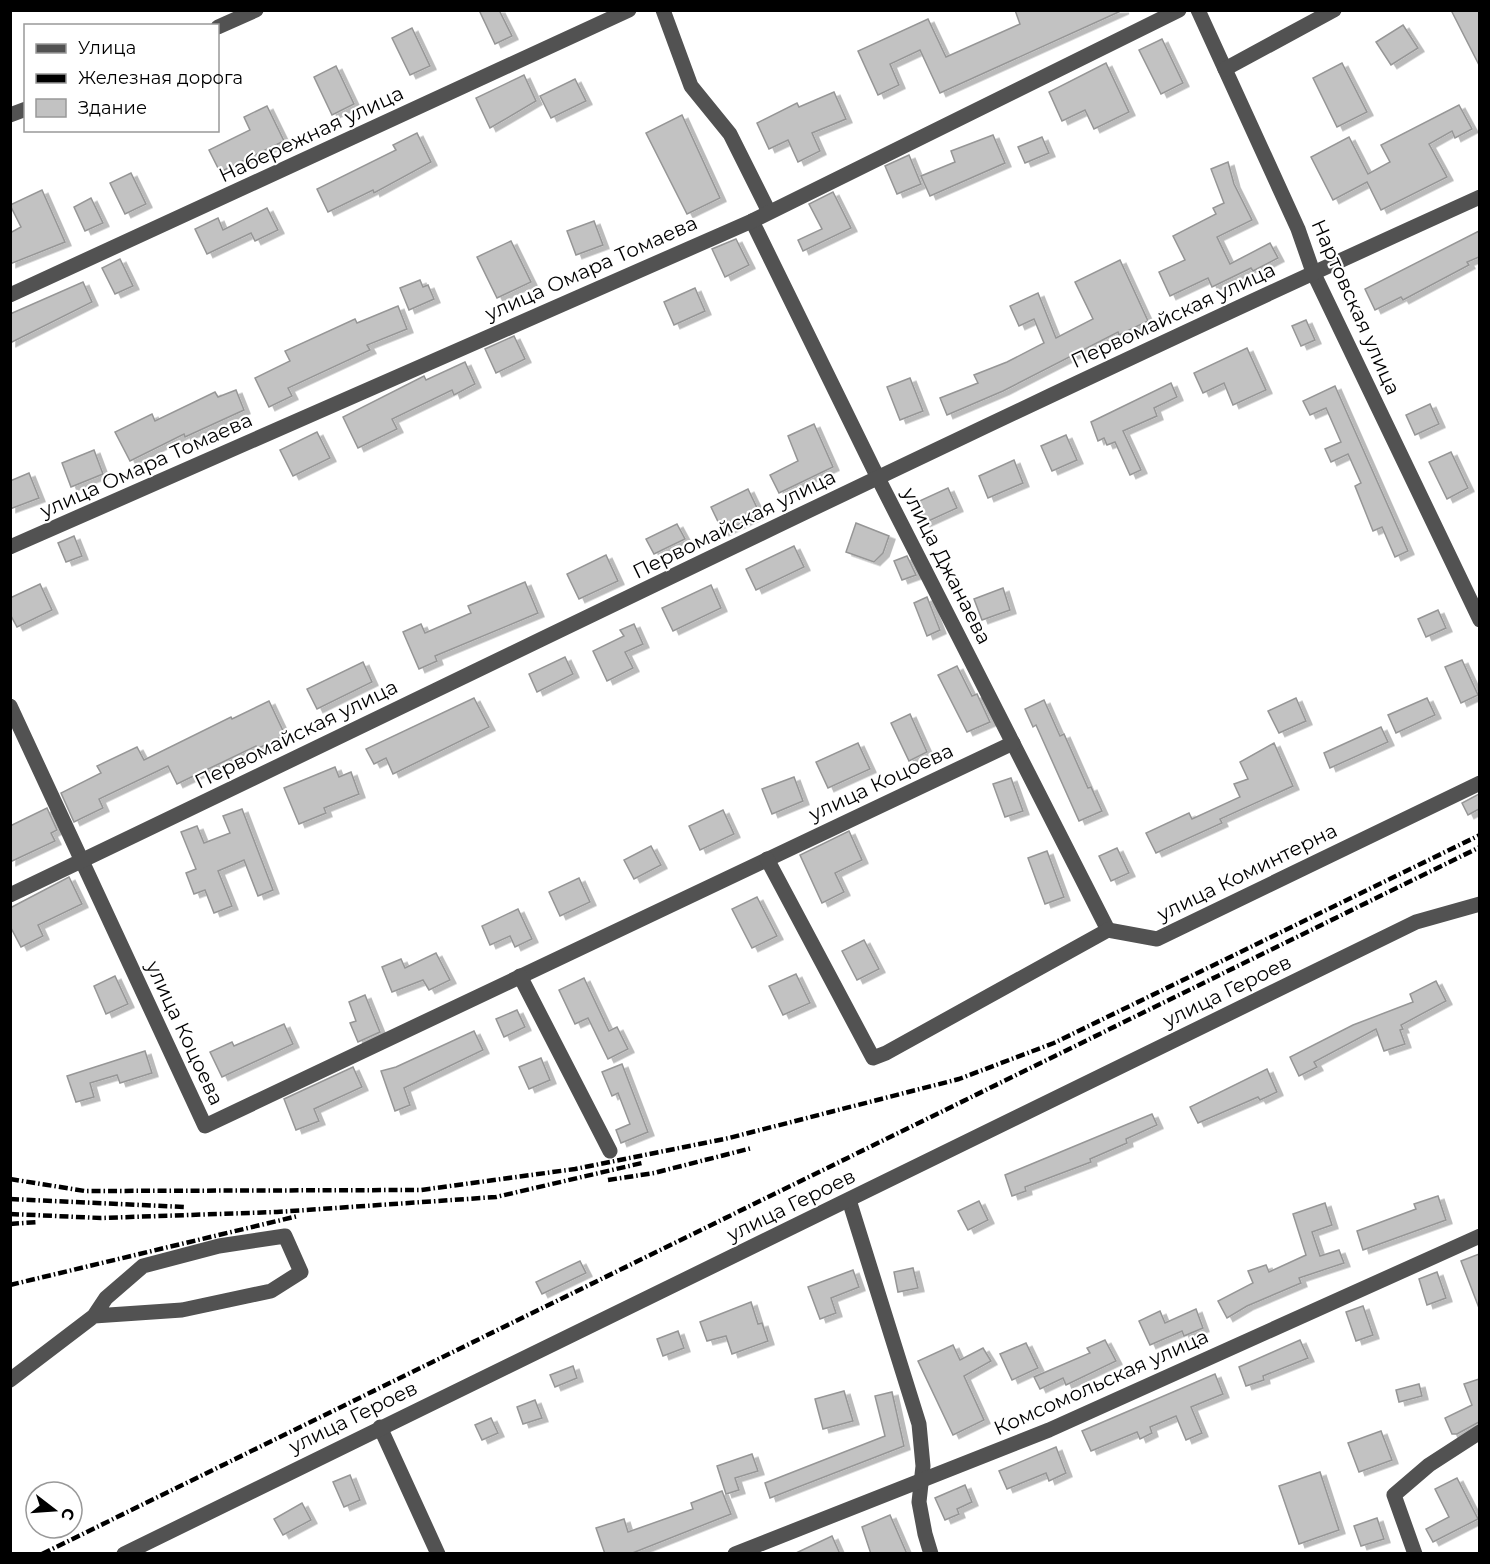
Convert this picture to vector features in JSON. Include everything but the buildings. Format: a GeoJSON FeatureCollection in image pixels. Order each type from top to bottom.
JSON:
{"type":"FeatureCollection","features":[{"type":"Feature","properties":{"kind":"street"},"geometry":{"type":"LineString","coordinates":[[219,27],[256,10]]}},
{"type":"Feature","properties":{"kind":"street","name":"Набережная улица"},"geometry":{"type":"LineString","coordinates":[[10,295],[629,10]]}},
{"type":"Feature","properties":{"kind":"street"},"geometry":{"type":"LineString","coordinates":[[663,10],[691,86],[730,134],[769,212]]}},
{"type":"Feature","properties":{"kind":"street","name":"улица Омара Томаева"},"geometry":{"type":"LineString","coordinates":[[10,547],[752,220],[1179,10]]}},
{"type":"Feature","properties":{"kind":"street","name":"Нартовская улица"},"geometry":{"type":"LineString","coordinates":[[1198,10],[1298,229],[1314,272],[1479,620]]}},
{"type":"Feature","properties":{"kind":"street"},"geometry":{"type":"LineString","coordinates":[[1225,69],[1334,10]]}},
{"type":"Feature","properties":{"kind":"street","name":"Первомайская улица"},"geometry":{"type":"LineString","coordinates":[[10,894],[879,478],[1314,272],[1479,197]]}},
{"type":"Feature","properties":{"kind":"street","name":"улица Джанаева"},"geometry":{"type":"LineString","coordinates":[[752,220],[879,478],[1108,930]]}},
{"type":"Feature","properties":{"kind":"street","name":"улица Коцоева"},"geometry":{"type":"LineString","coordinates":[[10,706],[205,1126],[1013,742]]}},
{"type":"Feature","properties":{"kind":"street","name":"улица Коминтерна"},"geometry":{"type":"LineString","coordinates":[[1108,930],[1157,939],[1479,783]]}},
{"type":"Feature","properties":{"kind":"street"},"geometry":{"type":"LineString","coordinates":[[766,859],[873,1058],[886,1053],[1108,930]]}},
{"type":"Feature","properties":{"kind":"street","name":"улица Героев"},"geometry":{"type":"LineString","coordinates":[[124,1554],[1416,922],[1479,904]]}},
{"type":"Feature","properties":{"kind":"street"},"geometry":{"type":"LineString","coordinates":[[520,976],[610,1151]]}},
{"type":"Feature","properties":{"kind":"street"},"geometry":{"type":"LineString","coordinates":[[849,1200],[919,1424],[922,1446],[919,1502],[931,1554]]}},
{"type":"Feature","properties":{"kind":"street"},"geometry":{"type":"LineString","coordinates":[[10,1380],[94,1316],[106,1298],[143,1266],[219,1246],[285,1236],[301,1272],[271,1291],[182,1310],[94,1316]]}},
{"type":"Feature","properties":{"kind":"street","name":"Комсомольская улица"},"geometry":{"type":"LineString","coordinates":[[735,1554],[1049,1430],[1479,1236]]}},
{"type":"Feature","properties":{"kind":"street"},"geometry":{"type":"LineString","coordinates":[[380,1427],[438,1554]]}},
{"type":"Feature","properties":{"kind":"street"},"geometry":{"type":"LineString","coordinates":[[1415,1554],[1394,1495],[1430,1465],[1479,1432]]}},
{"type":"Feature","properties":{"kind":"railway"},"geometry":{"type":"LineString","coordinates":[[10,1179],[85,1191],[421,1190],[575,1169],[729,1138],[959,1079],[1054,1043],[1480,835]]}},
{"type":"Feature","properties":{"kind":"railway"},"geometry":{"type":"LineString","coordinates":[[42,1554],[1480,847]]}},
{"type":"Feature","properties":{"kind":"railway"},"geometry":{"type":"LineString","coordinates":[[608,1180],[654,1173],[752,1148]]}},
{"type":"Feature","properties":{"kind":"railway"},"geometry":{"type":"LineString","coordinates":[[10,1214],[101,1218],[277,1212],[496,1197],[642,1163]]}},
{"type":"Feature","properties":{"kind":"railway"},"geometry":{"type":"LineString","coordinates":[[10,1199],[184,1207]]}},
{"type":"Feature","properties":{"kind":"railway"},"geometry":{"type":"LineString","coordinates":[[10,1285],[298,1216]]}},
{"type":"Feature","properties":{"kind":"railway"},"geometry":{"type":"LineString","coordinates":[[10,1224],[38,1222]]}}]}
